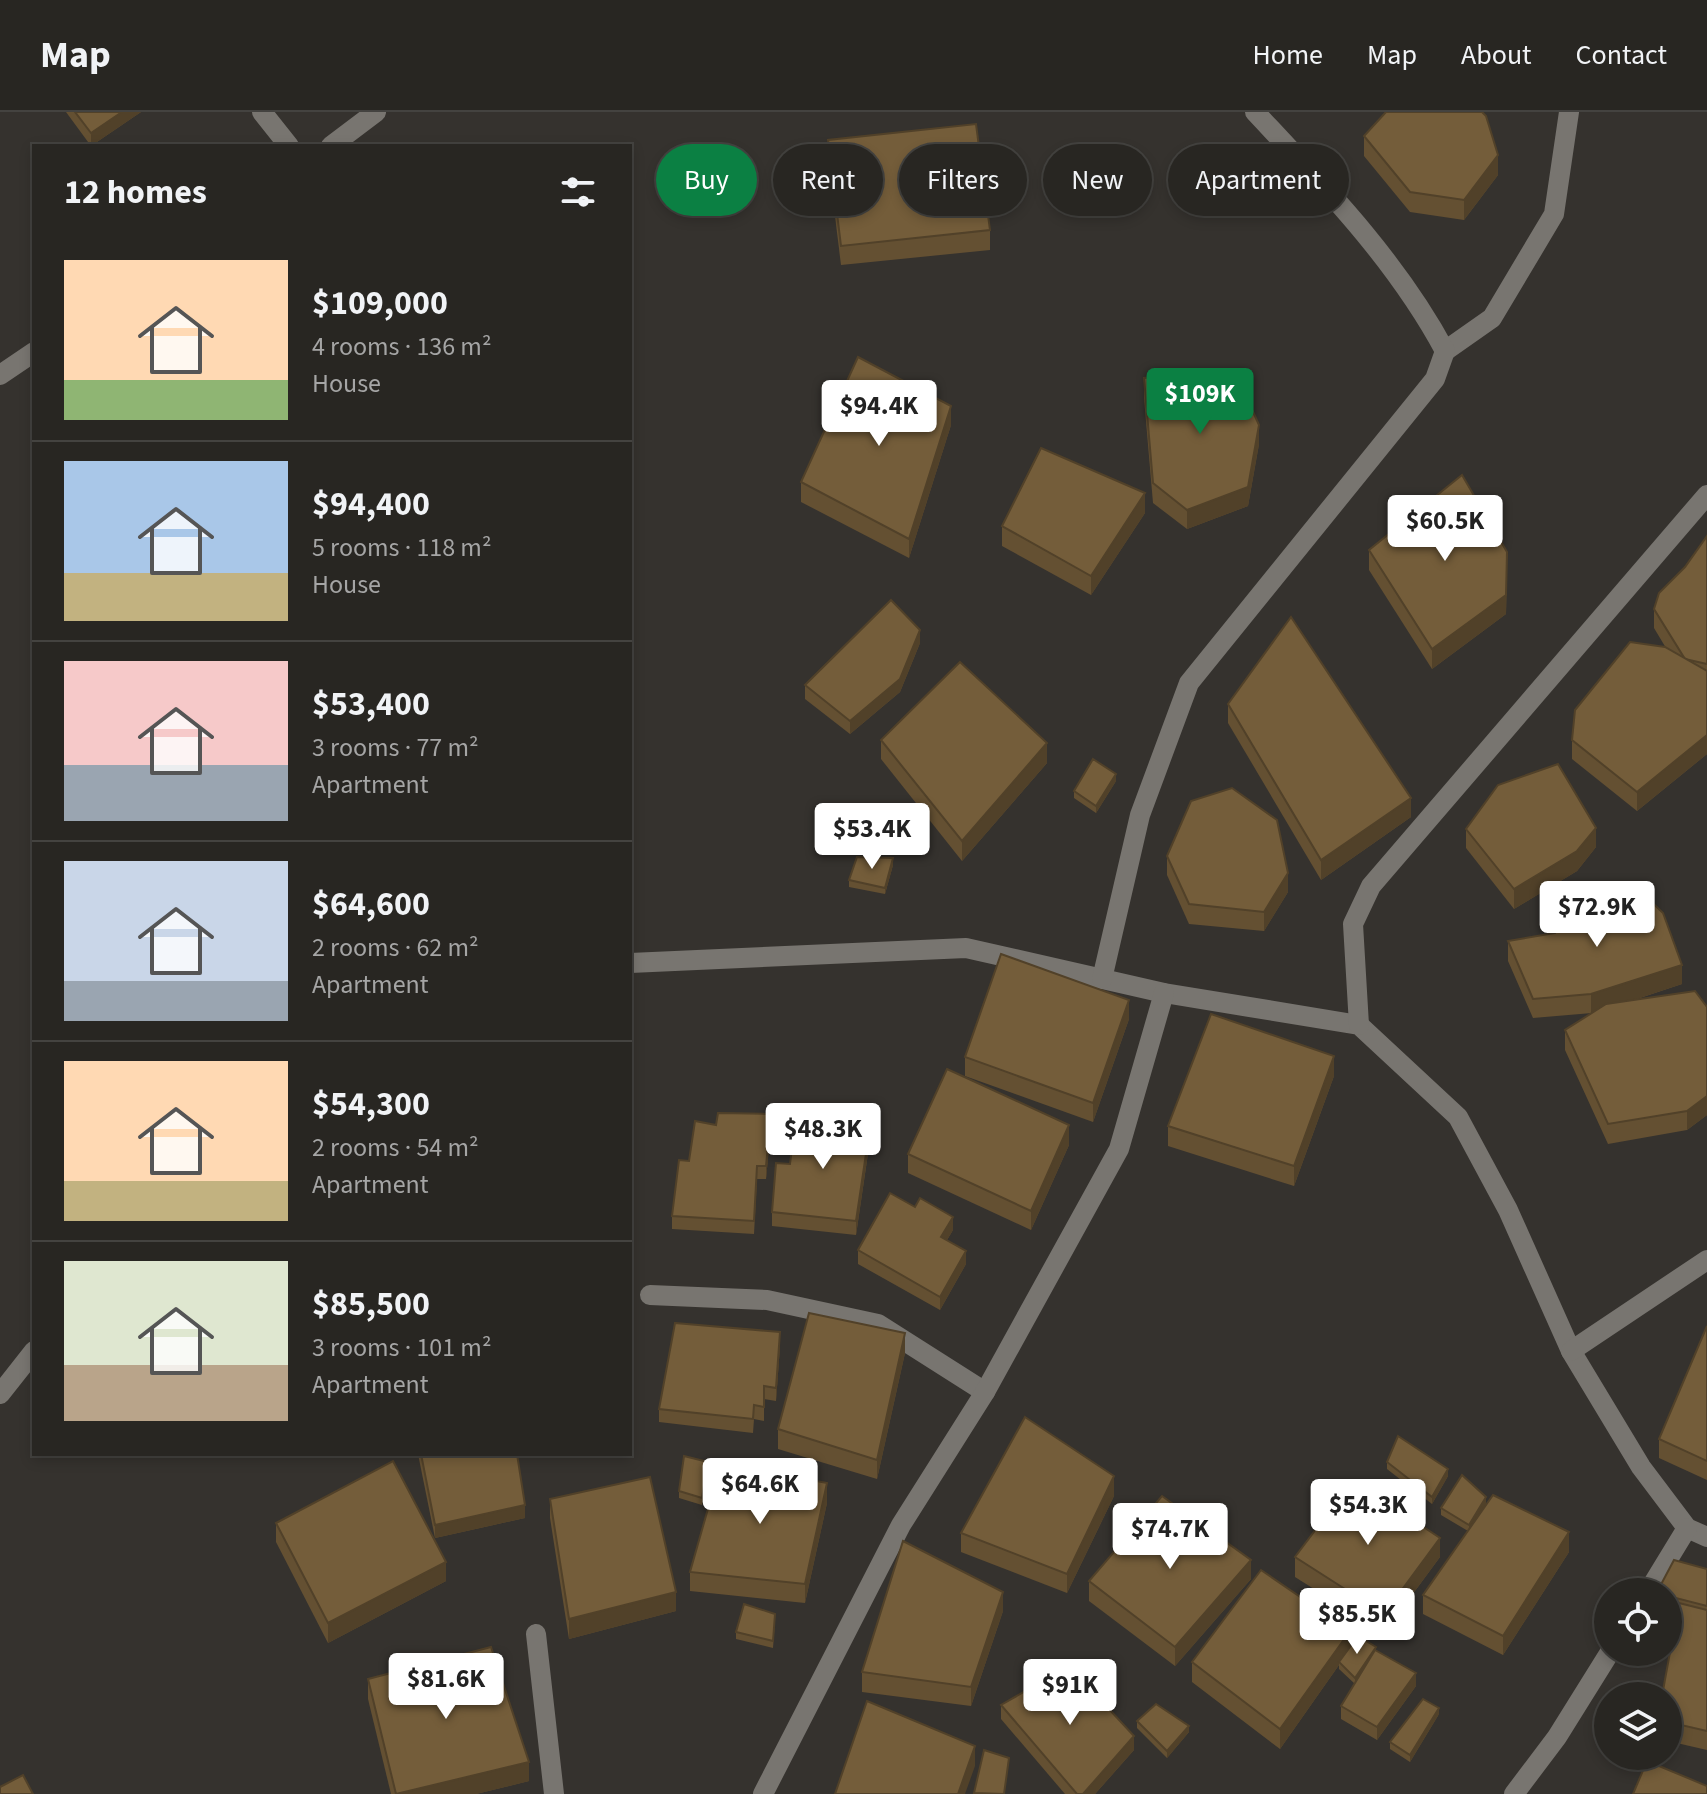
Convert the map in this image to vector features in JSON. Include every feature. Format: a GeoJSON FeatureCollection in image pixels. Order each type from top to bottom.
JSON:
{"type":"FeatureCollection","features":[{"type":"Feature","properties":{"kind":"street"},"geometry":{"type":"LineString","coordinates":[[262,112],[287,144]]}},
{"type":"Feature","properties":{"kind":"street"},"geometry":{"type":"LineString","coordinates":[[334,144],[376,112]]}},
{"type":"Feature","properties":{"kind":"street"},"geometry":{"type":"LineString","coordinates":[[1255,112],[1341,205],[1399,278],[1445,351]]}},
{"type":"Feature","properties":{"kind":"street"},"geometry":{"type":"LineString","coordinates":[[1102,979],[1140,815],[1189,683],[1435,379],[1445,351],[1492,318],[1554,214],[1569,112]]}},
{"type":"Feature","properties":{"kind":"street"},"geometry":{"type":"LineString","coordinates":[[0,375],[32,353]]}},
{"type":"Feature","properties":{"kind":"street"},"geometry":{"type":"LineString","coordinates":[[1359,1025],[1353,924],[1371,886],[1707,495]]}},
{"type":"Feature","properties":{"kind":"street"},"geometry":{"type":"LineString","coordinates":[[632,963],[966,948],[1164,993],[1359,1025],[1458,1117],[1508,1210],[1571,1351],[1641,1467],[1687,1528],[1707,1537]]}},
{"type":"Feature","properties":{"kind":"street"},"geometry":{"type":"LineString","coordinates":[[763,1794],[901,1525],[985,1392],[1119,1149],[1164,993]]}},
{"type":"Feature","properties":{"kind":"street"},"geometry":{"type":"LineString","coordinates":[[1571,1351],[1707,1260]]}},
{"type":"Feature","properties":{"kind":"street"},"geometry":{"type":"LineString","coordinates":[[650,1295],[767,1300],[878,1324],[985,1392]]}},
{"type":"Feature","properties":{"kind":"street"},"geometry":{"type":"LineString","coordinates":[[0,1394],[32,1354]]}},
{"type":"Feature","properties":{"kind":"street"},"geometry":{"type":"LineString","coordinates":[[1657,1578],[1687,1528]]}},
{"type":"Feature","properties":{"kind":"street"},"geometry":{"type":"LineString","coordinates":[[536,1634],[554,1794]]}},
{"type":"Feature","properties":{"kind":"street"},"geometry":{"type":"LineString","coordinates":[[1514,1794],[1557,1737],[1601,1666]]}},
{"type":"Feature","properties":{"kind":"building"},"geometry":{"type":"Polygon","coordinates":[[[75,112],[122,112],[91,133],[75,112]]]}},
{"type":"Feature","properties":{"kind":"building"},"geometry":{"type":"Polygon","coordinates":[[[1386,112],[1482,112],[1498,155],[1464,200],[1410,192],[1364,136],[1386,112]]]}},
{"type":"Feature","properties":{"kind":"building"},"geometry":{"type":"Polygon","coordinates":[[[976,124],[979,144],[899,144],[899,216],[988,216],[990,230],[841,246],[837,216],[883,216],[883,144],[828,144],[828,140],[976,124]]]}},
{"type":"Feature","properties":{"kind":"building"},"geometry":{"type":"Polygon","coordinates":[[[858,357],[951,406],[909,539],[801,482],[858,357]]]}},
{"type":"Feature","properties":{"kind":"building"},"geometry":{"type":"Polygon","coordinates":[[[1234,370],[1259,425],[1248,487],[1187,510],[1153,483],[1144,378],[1234,370]]]}},
{"type":"Feature","properties":{"kind":"building"},"geometry":{"type":"Polygon","coordinates":[[[1041,448],[1145,493],[1091,576],[1002,526],[1041,448]]]}},
{"type":"Feature","properties":{"kind":"building"},"geometry":{"type":"Polygon","coordinates":[[[1462,475],[1507,552],[1506,595],[1432,649],[1369,550],[1462,475]]]}},
{"type":"Feature","properties":{"kind":"building"},"geometry":{"type":"Polygon","coordinates":[[[1707,536],[1707,664],[1685,659],[1654,609],[1659,593],[1685,567],[1707,536]]]}},
{"type":"Feature","properties":{"kind":"building"},"geometry":{"type":"Polygon","coordinates":[[[891,600],[920,630],[900,679],[850,721],[805,685],[891,600]]]}},
{"type":"Feature","properties":{"kind":"building"},"geometry":{"type":"Polygon","coordinates":[[[1291,617],[1411,798],[1321,860],[1228,704],[1291,617]]]}},
{"type":"Feature","properties":{"kind":"building"},"geometry":{"type":"Polygon","coordinates":[[[1630,642],[1665,647],[1707,671],[1707,735],[1637,792],[1572,740],[1575,710],[1630,642]]]}},
{"type":"Feature","properties":{"kind":"building"},"geometry":{"type":"Polygon","coordinates":[[[960,662],[1047,743],[962,841],[881,740],[960,662]]]}},
{"type":"Feature","properties":{"kind":"building"},"geometry":{"type":"Polygon","coordinates":[[[1093,759],[1116,774],[1096,806],[1074,791],[1093,759]]]}},
{"type":"Feature","properties":{"kind":"building"},"geometry":{"type":"Polygon","coordinates":[[[1558,764],[1596,828],[1577,851],[1514,889],[1466,829],[1498,785],[1558,764]]]}},
{"type":"Feature","properties":{"kind":"building"},"geometry":{"type":"Polygon","coordinates":[[[1232,788],[1277,820],[1288,873],[1264,912],[1189,904],[1167,856],[1191,801],[1232,788]]]}},
{"type":"Feature","properties":{"kind":"building"},"geometry":{"type":"Polygon","coordinates":[[[857,857],[893,858],[885,888],[849,880],[857,857]]]}},
{"type":"Feature","properties":{"kind":"building"},"geometry":{"type":"Polygon","coordinates":[[[1639,890],[1663,913],[1682,965],[1591,994],[1533,999],[1508,941],[1555,933],[1554,900],[1578,917],[1607,901],[1639,890]]]}},
{"type":"Feature","properties":{"kind":"building"},"geometry":{"type":"Polygon","coordinates":[[[1001,954],[1129,1000],[1093,1103],[965,1057],[1001,954]]]}},
{"type":"Feature","properties":{"kind":"building"},"geometry":{"type":"Polygon","coordinates":[[[1695,991],[1707,1007],[1707,1096],[1687,1111],[1608,1124],[1565,1030],[1606,1004],[1695,991]]]}},
{"type":"Feature","properties":{"kind":"building"},"geometry":{"type":"Polygon","coordinates":[[[1211,1014],[1334,1056],[1294,1166],[1168,1126],[1211,1014]]]}},
{"type":"Feature","properties":{"kind":"building"},"geometry":{"type":"Polygon","coordinates":[[[947,1069],[1069,1125],[1031,1211],[908,1154],[947,1069]]]}},
{"type":"Feature","properties":{"kind":"building"},"geometry":{"type":"Polygon","coordinates":[[[718,1113],[771,1114],[766,1166],[757,1166],[754,1221],[672,1216],[679,1160],[689,1161],[695,1121],[716,1125],[718,1113]]]}},
{"type":"Feature","properties":{"kind":"building"},"geometry":{"type":"Polygon","coordinates":[[[815,1114],[870,1127],[856,1221],[772,1212],[776,1163],[790,1164],[795,1124],[810,1130],[815,1114]]]}},
{"type":"Feature","properties":{"kind":"building"},"geometry":{"type":"Polygon","coordinates":[[[890,1193],[915,1207],[920,1198],[953,1217],[941,1237],[966,1251],[940,1297],[858,1250],[890,1193]]]}},
{"type":"Feature","properties":{"kind":"building"},"geometry":{"type":"Polygon","coordinates":[[[809,1313],[905,1333],[877,1460],[778,1429],[809,1313]]]}},
{"type":"Feature","properties":{"kind":"building"},"geometry":{"type":"Polygon","coordinates":[[[675,1323],[780,1332],[776,1388],[764,1386],[764,1407],[754,1405],[753,1419],[659,1409],[675,1323]]]}},
{"type":"Feature","properties":{"kind":"building"},"geometry":{"type":"Polygon","coordinates":[[[1707,1326],[1707,1461],[1659,1439],[1707,1326]]]}},
{"type":"Feature","properties":{"kind":"building"},"geometry":{"type":"Polygon","coordinates":[[[1025,1417],[1114,1476],[1067,1574],[961,1533],[1025,1417]]]}},
{"type":"Feature","properties":{"kind":"building"},"geometry":{"type":"Polygon","coordinates":[[[1398,1436],[1448,1469],[1432,1497],[1387,1462],[1398,1436]]]}},
{"type":"Feature","properties":{"kind":"building"},"geometry":{"type":"Polygon","coordinates":[[[421,1456],[517,1456],[525,1505],[435,1525],[421,1456]]]}},
{"type":"Feature","properties":{"kind":"building"},"geometry":{"type":"Polygon","coordinates":[[[684,1456],[708,1462],[702,1498],[679,1491],[684,1456]]]}},
{"type":"Feature","properties":{"kind":"building"},"geometry":{"type":"Polygon","coordinates":[[[393,1461],[446,1562],[328,1623],[276,1523],[393,1461]]]}},
{"type":"Feature","properties":{"kind":"building"},"geometry":{"type":"Polygon","coordinates":[[[721,1463],[827,1483],[805,1584],[690,1572],[721,1463]]]}},
{"type":"Feature","properties":{"kind":"building"},"geometry":{"type":"Polygon","coordinates":[[[1462,1475],[1486,1497],[1469,1525],[1441,1508],[1462,1475]]]}},
{"type":"Feature","properties":{"kind":"building"},"geometry":{"type":"Polygon","coordinates":[[[650,1477],[676,1592],[569,1619],[550,1499],[650,1477]]]}},
{"type":"Feature","properties":{"kind":"building"},"geometry":{"type":"Polygon","coordinates":[[[1353,1480],[1440,1538],[1384,1614],[1295,1557],[1353,1480]]]}},
{"type":"Feature","properties":{"kind":"building"},"geometry":{"type":"Polygon","coordinates":[[[1493,1495],[1569,1532],[1503,1636],[1423,1595],[1493,1495]]]}},
{"type":"Feature","properties":{"kind":"building"},"geometry":{"type":"Polygon","coordinates":[[[1162,1496],[1251,1560],[1175,1647],[1089,1581],[1162,1496]]]}},
{"type":"Feature","properties":{"kind":"building"},"geometry":{"type":"Polygon","coordinates":[[[903,1541],[1003,1592],[971,1687],[862,1672],[903,1541]]]}},
{"type":"Feature","properties":{"kind":"building"},"geometry":{"type":"Polygon","coordinates":[[[1674,1560],[1707,1569],[1707,1606],[1682,1600],[1682,1578],[1664,1578],[1674,1560]]]}},
{"type":"Feature","properties":{"kind":"building"},"geometry":{"type":"Polygon","coordinates":[[[1261,1570],[1350,1631],[1280,1729],[1192,1662],[1261,1570]]]}},
{"type":"Feature","properties":{"kind":"building"},"geometry":{"type":"Polygon","coordinates":[[[744,1604],[775,1614],[773,1641],[736,1632],[744,1604]]]}},
{"type":"Feature","properties":{"kind":"building"},"geometry":{"type":"Polygon","coordinates":[[[1682,1604],[1707,1610],[1707,1731],[1682,1725],[1682,1682],[1665,1682],[1667,1666],[1682,1666],[1682,1604]]]}},
{"type":"Feature","properties":{"kind":"building"},"geometry":{"type":"Polygon","coordinates":[[[1346,1606],[1373,1622],[1367,1634],[1338,1617],[1346,1606]]]}},
{"type":"Feature","properties":{"kind":"building"},"geometry":{"type":"Polygon","coordinates":[[[1358,1636],[1376,1647],[1355,1678],[1339,1662],[1358,1636]]]}},
{"type":"Feature","properties":{"kind":"building"},"geometry":{"type":"Polygon","coordinates":[[[491,1647],[529,1762],[396,1794],[368,1679],[491,1647]]]}},
{"type":"Feature","properties":{"kind":"building"},"geometry":{"type":"Polygon","coordinates":[[[1375,1650],[1416,1673],[1377,1727],[1341,1706],[1375,1650]]]}},
{"type":"Feature","properties":{"kind":"building"},"geometry":{"type":"Polygon","coordinates":[[[1069,1666],[1134,1736],[1083,1794],[1077,1794],[1001,1705],[1069,1666]]]}},
{"type":"Feature","properties":{"kind":"building"},"geometry":{"type":"Polygon","coordinates":[[[1423,1699],[1439,1708],[1410,1755],[1390,1742],[1423,1699]]]}},
{"type":"Feature","properties":{"kind":"building"},"geometry":{"type":"Polygon","coordinates":[[[867,1701],[975,1746],[958,1794],[835,1794],[867,1701]]]}},
{"type":"Feature","properties":{"kind":"building"},"geometry":{"type":"Polygon","coordinates":[[[1156,1704],[1189,1726],[1167,1751],[1137,1721],[1156,1704]]]}},
{"type":"Feature","properties":{"kind":"building"},"geometry":{"type":"Polygon","coordinates":[[[984,1750],[1009,1758],[1004,1794],[974,1793],[984,1750]]]}},
{"type":"Feature","properties":{"kind":"building"},"geometry":{"type":"Polygon","coordinates":[[[1643,1770],[1669,1770],[1707,1786],[1707,1794],[1633,1794],[1643,1770]]]}},
{"type":"Feature","properties":{"kind":"building"},"geometry":{"type":"Polygon","coordinates":[[[23,1775],[33,1794],[0,1794],[0,1787],[23,1775]]]}}]}
